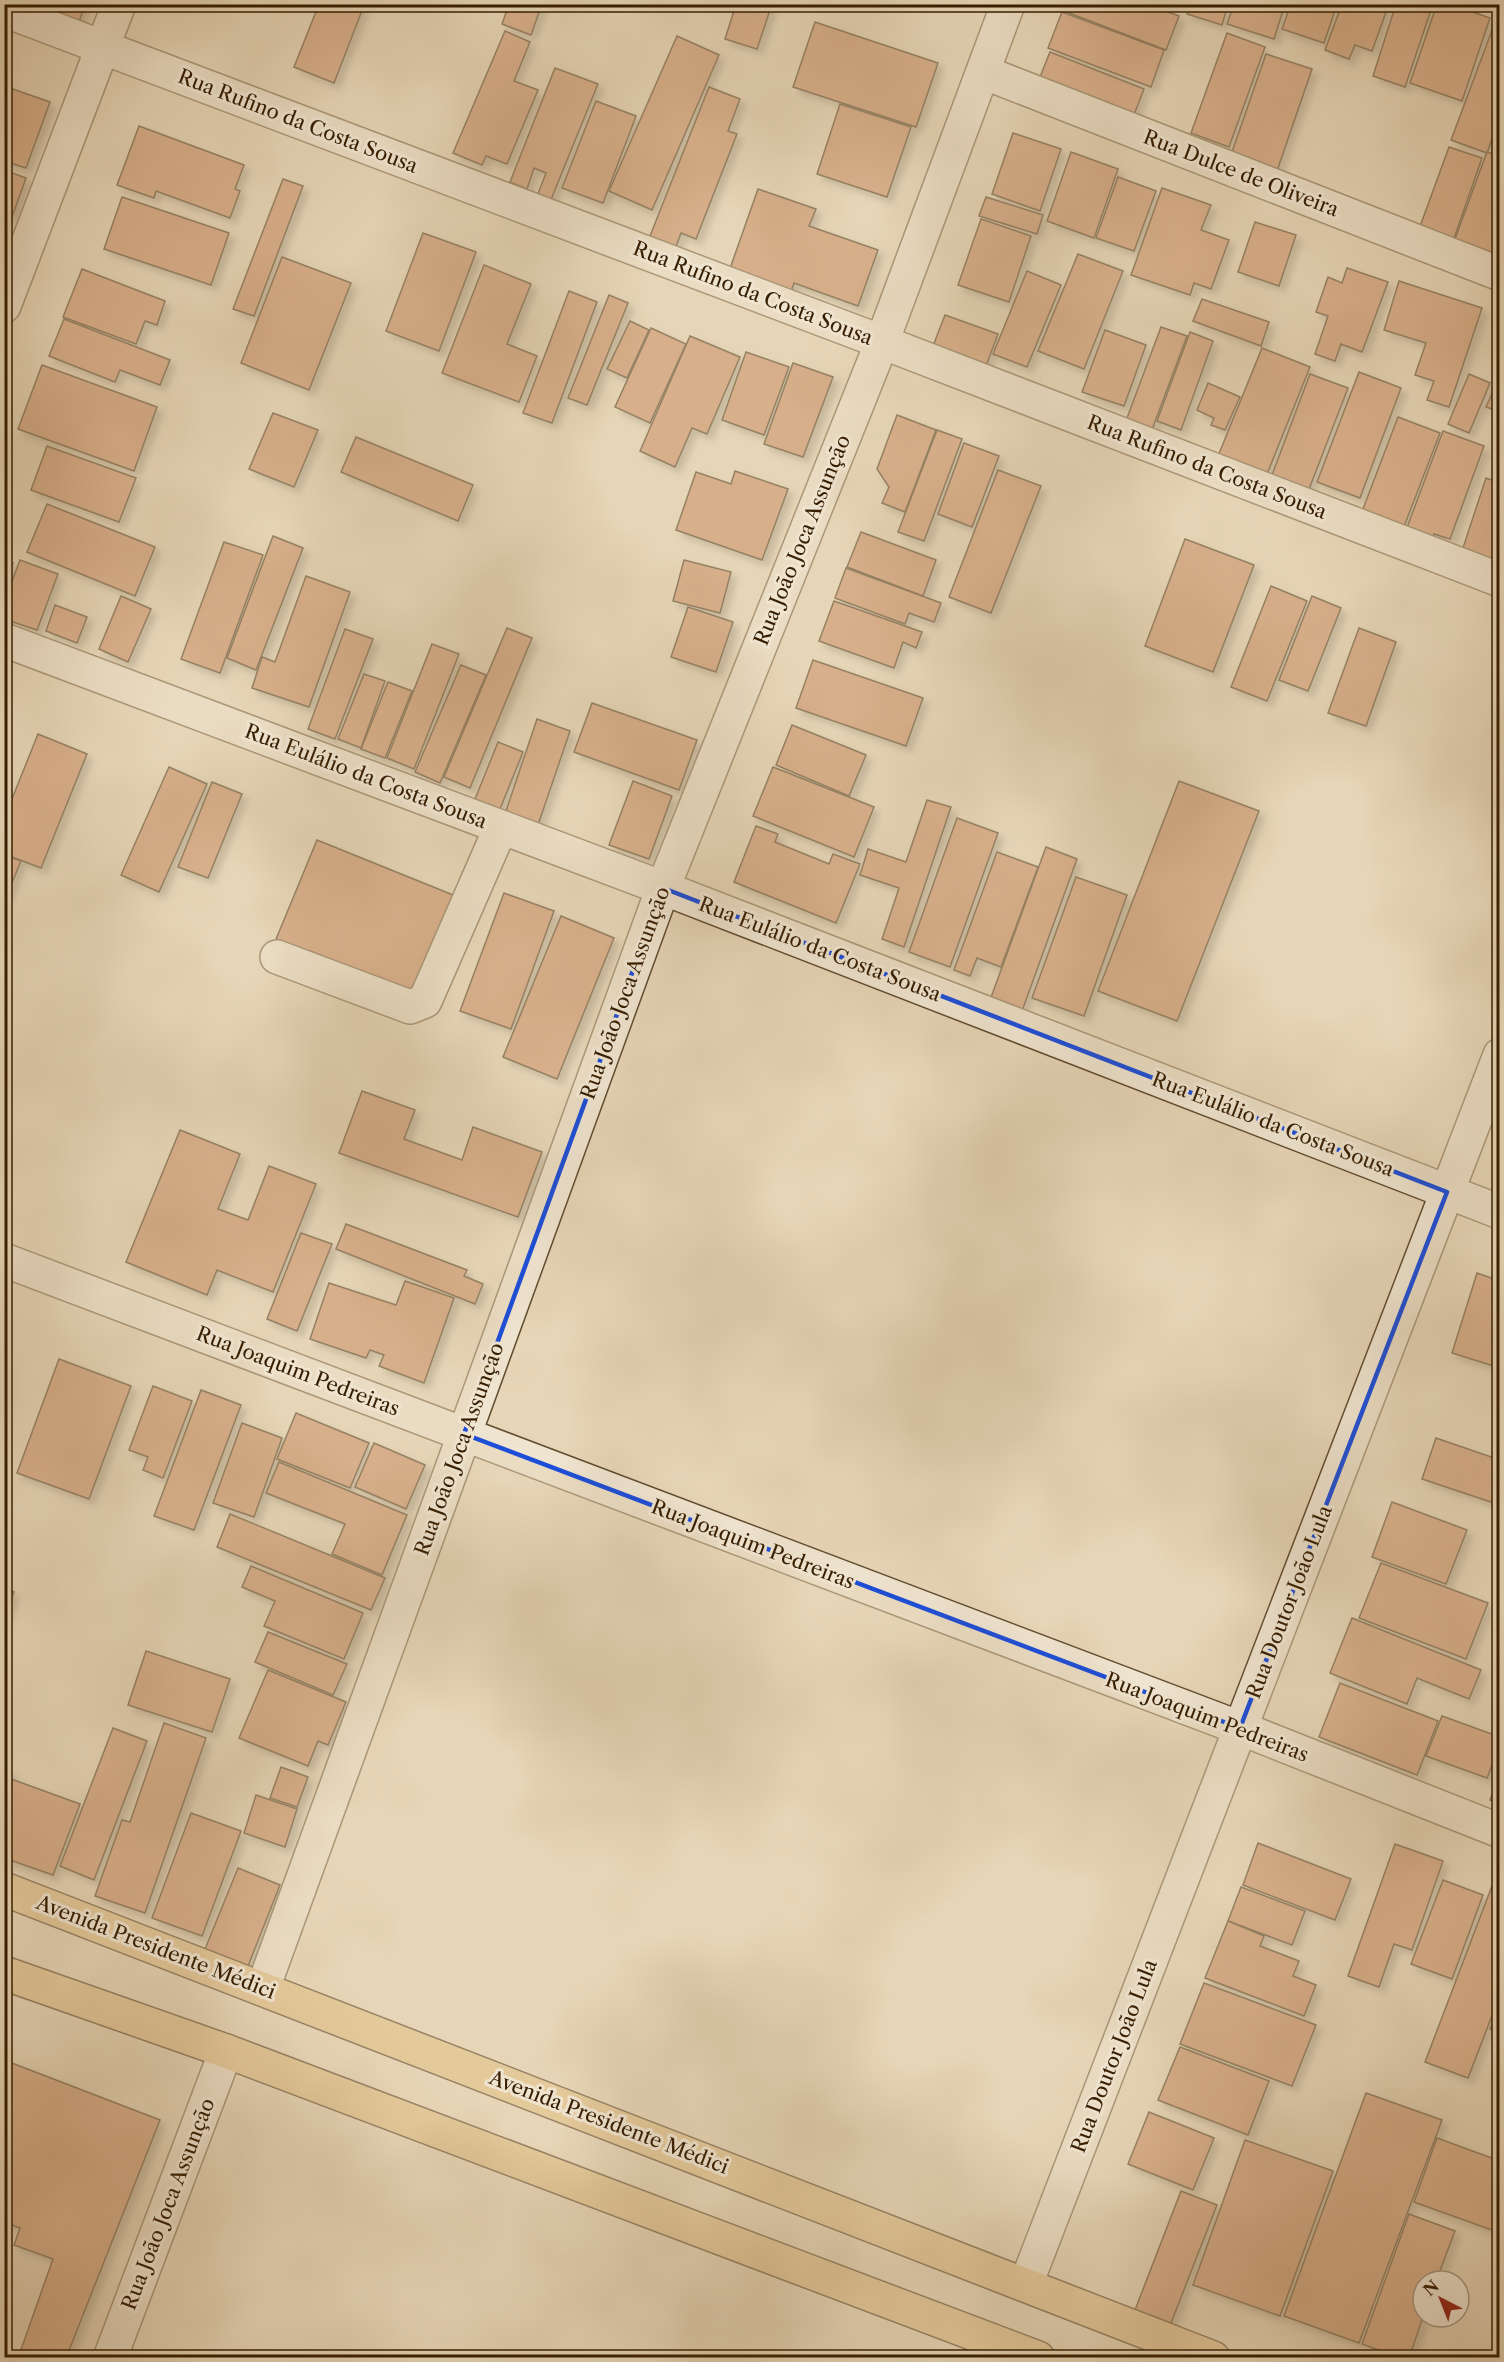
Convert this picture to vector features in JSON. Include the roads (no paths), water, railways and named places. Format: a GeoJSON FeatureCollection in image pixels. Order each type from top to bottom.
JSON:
{"type":"FeatureCollection","features":[{"type":"Feature","properties":{"kind":"main road","name":"Avenida Presidente Médici"},"geometry":{"type":"LineString","coordinates":[[4,1889],[1213,2358]]}},
{"type":"Feature","properties":{"kind":"main road"},"geometry":{"type":"LineString","coordinates":[[4,1973],[226,2051],[1005,2352],[1038,2358]]}},
{"type":"Feature","properties":{"kind":"street"},"geometry":{"type":"LineString","coordinates":[[4,306],[119,4]]}},
{"type":"Feature","properties":{"kind":"street","name":"Rua João Joca Assunção"},"geometry":{"type":"LineString","coordinates":[[263,1989],[663,888],[882,342],[1008,4]]}},
{"type":"Feature","properties":{"kind":"street","name":"Rua Rufino da Costa Sousa"},"geometry":{"type":"LineString","coordinates":[[4,10],[882,342],[1500,580]]}},
{"type":"Feature","properties":{"kind":"street","name":"Rua Dulce de Oliveira"},"geometry":{"type":"LineString","coordinates":[[983,72],[1500,274]]}},
{"type":"Feature","properties":{"kind":"street","name":"Rua Eulálio da Costa Sousa"},"geometry":{"type":"LineString","coordinates":[[4,640],[501,826],[1500,1212]]}},
{"type":"Feature","properties":{"kind":"street"},"geometry":{"type":"LineString","coordinates":[[277,957],[410,1007],[425,1001],[501,826]]}},
{"type":"Feature","properties":{"kind":"street","name":"Rua Doutor João Lula"},"geometry":{"type":"LineString","coordinates":[[1026,2284],[1500,1055]]}},
{"type":"Feature","properties":{"kind":"street","name":"Rua Joaquim Pedreiras"},"geometry":{"type":"LineString","coordinates":[[4,1260],[1240,1728],[1500,1831]]}},
{"type":"Feature","properties":{"kind":"street","name":"Rua João Joca Assunção"},"geometry":{"type":"LineString","coordinates":[[110,2358],[226,2051]]}}]}
